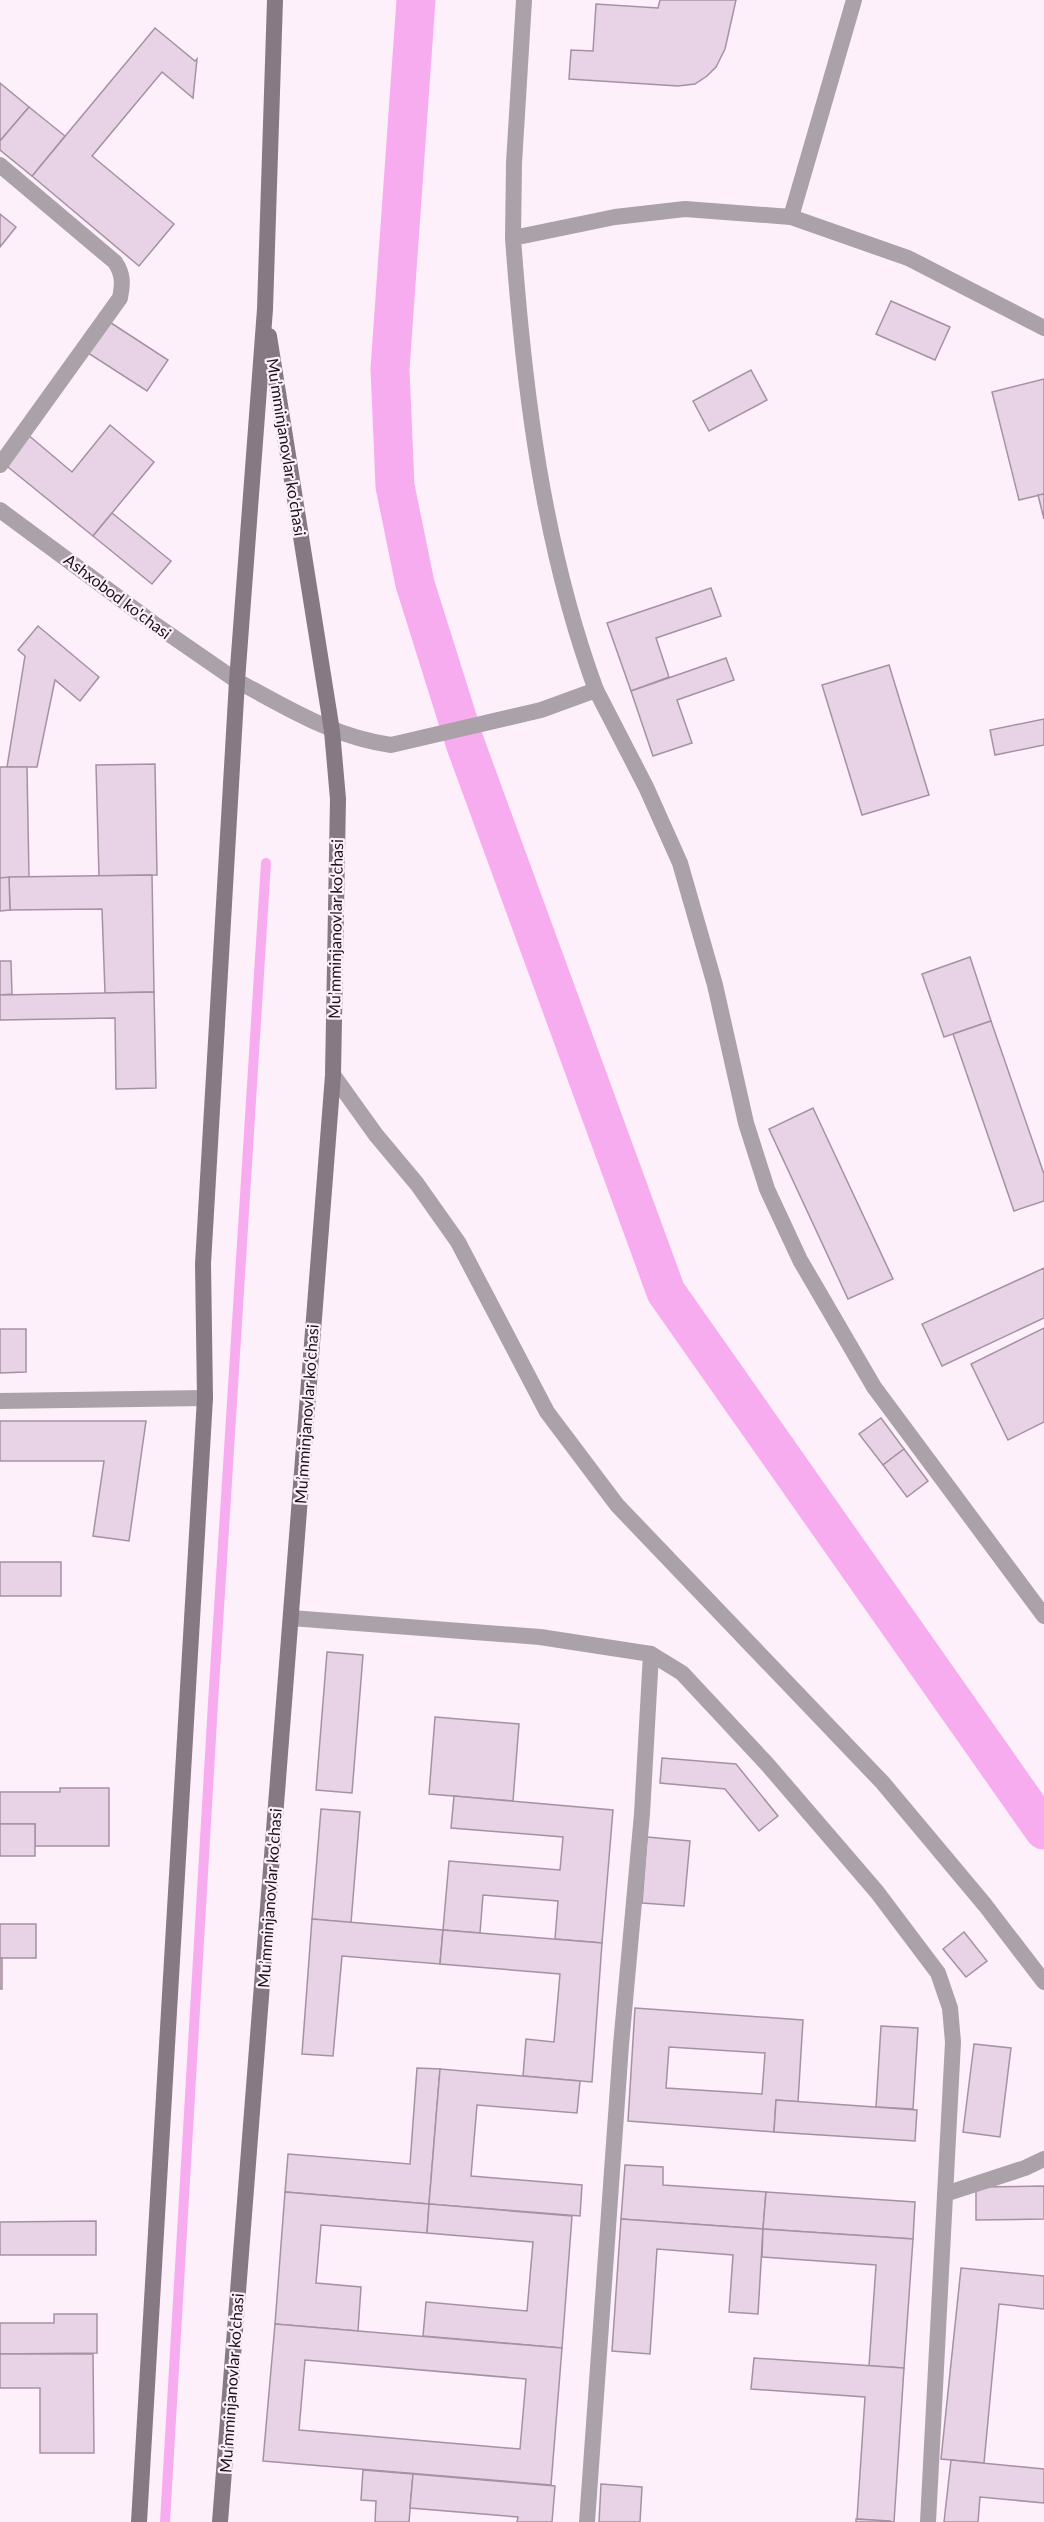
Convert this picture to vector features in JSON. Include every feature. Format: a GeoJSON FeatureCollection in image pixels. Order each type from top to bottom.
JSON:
{"type":"FeatureCollection","features":[{"type":"Feature","properties":{"kind":"main road","name":"Mu’mminjanovlar ko‘chasi"},"geometry":{"type":"LineString","coordinates":[[139,2522],[205,1398],[203,1264],[237,681],[265,309],[275,0]]}},
{"type":"Feature","properties":{"kind":"main road","name":"Mu’mminjanovlar ko‘chasi"},"geometry":{"type":"LineString","coordinates":[[220,2522],[333,1075],[338,799],[332,731],[265,309]]}},
{"type":"Feature","properties":{"kind":"street"},"geometry":{"type":"LineString","coordinates":[[524,0],[514,163],[513,238],[521,344],[544,495],[572,618],[596,690],[646,787],[680,863],[715,985],[746,1123],[767,1189],[800,1260],[874,1387],[1044,1616]]}},
{"type":"Feature","properties":{"kind":"street"},"geometry":{"type":"LineString","coordinates":[[791,217],[854,0]]}},
{"type":"Feature","properties":{"kind":"street"},"geometry":{"type":"LineString","coordinates":[[0,165],[110,257],[122,272],[123,283],[120,298],[0,465]]}},
{"type":"Feature","properties":{"kind":"street"},"geometry":{"type":"LineString","coordinates":[[513,238],[615,218],[685,209],[791,217],[908,258],[1044,328]]}},
{"type":"Feature","properties":{"kind":"street","name":"Ashxobod ko'chasi"},"geometry":{"type":"LineString","coordinates":[[0,510],[153,623],[237,681],[332,731],[370,742],[391,745],[541,710],[596,690]]}},
{"type":"Feature","properties":{"kind":"street"},"geometry":{"type":"LineString","coordinates":[[333,1075],[376,1135],[417,1184],[458,1242],[547,1412],[617,1504],[883,1783],[992,1913],[1044,1982]]}},
{"type":"Feature","properties":{"kind":"street"},"geometry":{"type":"LineString","coordinates":[[0,1401],[205,1398]]}},
{"type":"Feature","properties":{"kind":"street"},"geometry":{"type":"LineString","coordinates":[[291,1618],[540,1637],[651,1654],[682,1673],[752,1747],[877,1892],[938,1973],[950,2008],[953,2043],[928,2522]]}},
{"type":"Feature","properties":{"kind":"street"},"geometry":{"type":"LineString","coordinates":[[586,2522],[621,2045],[642,1814],[651,1654]]}},
{"type":"Feature","properties":{"kind":"street"},"geometry":{"type":"LineString","coordinates":[[945,2194],[1025,2168],[1044,2159]]}},
{"type":"Feature","properties":{"kind":"building"},"geometry":{"type":"Polygon","coordinates":[[[660,0],[736,0],[725,49],[716,67],[707,76],[695,84],[678,86],[569,79],[571,50],[593,51],[596,4],[658,8],[660,0]]]}},
{"type":"Feature","properties":{"kind":"building"},"geometry":{"type":"Polygon","coordinates":[[[155,28],[195,61],[197,59],[193,98],[162,72],[92,156],[174,224],[139,266],[32,176],[155,28]]]}},
{"type":"Feature","properties":{"kind":"building"},"geometry":{"type":"Polygon","coordinates":[[[0,83],[29,107],[0,141],[0,83]]]}},
{"type":"Feature","properties":{"kind":"building"},"geometry":{"type":"Polygon","coordinates":[[[29,107],[65,136],[32,176],[0,150],[0,141],[29,107]]]}},
{"type":"Feature","properties":{"kind":"building"},"geometry":{"type":"Polygon","coordinates":[[[0,214],[16,227],[0,247],[0,214]]]}},
{"type":"Feature","properties":{"kind":"building"},"geometry":{"type":"Polygon","coordinates":[[[891,301],[950,327],[935,360],[876,334],[891,301]]]}},
{"type":"Feature","properties":{"kind":"building"},"geometry":{"type":"Polygon","coordinates":[[[105,319],[168,360],[147,391],[85,351],[105,319]]]}},
{"type":"Feature","properties":{"kind":"building"},"geometry":{"type":"Polygon","coordinates":[[[751,370],[767,400],[709,431],[693,401],[751,370]]]}},
{"type":"Feature","properties":{"kind":"building"},"geometry":{"type":"Polygon","coordinates":[[[1044,379],[1044,494],[1019,500],[992,392],[1044,379]]]}},
{"type":"Feature","properties":{"kind":"building"},"geometry":{"type":"Polygon","coordinates":[[[110,425],[154,462],[93,536],[3,463],[27,434],[72,472],[110,425]]]}},
{"type":"Feature","properties":{"kind":"building"},"geometry":{"type":"Polygon","coordinates":[[[1044,494],[1044,519],[1038,495],[1044,494]]]}},
{"type":"Feature","properties":{"kind":"building"},"geometry":{"type":"Polygon","coordinates":[[[112,513],[171,561],[152,584],[93,536],[112,513]]]}},
{"type":"Feature","properties":{"kind":"building"},"geometry":{"type":"Polygon","coordinates":[[[711,588],[721,616],[656,638],[669,677],[631,691],[607,623],[711,588]]]}},
{"type":"Feature","properties":{"kind":"building"},"geometry":{"type":"Polygon","coordinates":[[[38,626],[99,677],[80,701],[55,680],[37,767],[7,767],[25,656],[18,650],[38,626]]]}},
{"type":"Feature","properties":{"kind":"building"},"geometry":{"type":"Polygon","coordinates":[[[726,658],[734,680],[677,700],[692,743],[653,756],[631,691],[726,658]]]}},
{"type":"Feature","properties":{"kind":"building"},"geometry":{"type":"Polygon","coordinates":[[[889,665],[929,795],[862,815],[822,685],[889,665]]]}},
{"type":"Feature","properties":{"kind":"building"},"geometry":{"type":"Polygon","coordinates":[[[1044,719],[1044,745],[995,755],[990,730],[1044,719]]]}},
{"type":"Feature","properties":{"kind":"building"},"geometry":{"type":"Polygon","coordinates":[[[155,764],[157,875],[99,876],[96,765],[155,764]]]}},
{"type":"Feature","properties":{"kind":"building"},"geometry":{"type":"Polygon","coordinates":[[[0,767],[27,767],[29,877],[0,878],[0,767]]]}},
{"type":"Feature","properties":{"kind":"building"},"geometry":{"type":"Polygon","coordinates":[[[152,875],[154,992],[105,993],[102,909],[10,910],[9,877],[152,875]]]}},
{"type":"Feature","properties":{"kind":"building"},"geometry":{"type":"Polygon","coordinates":[[[9,877],[10,910],[0,911],[0,878],[9,877]]]}},
{"type":"Feature","properties":{"kind":"building"},"geometry":{"type":"Polygon","coordinates":[[[970,957],[991,1021],[944,1037],[922,974],[970,957]]]}},
{"type":"Feature","properties":{"kind":"building"},"geometry":{"type":"Polygon","coordinates":[[[0,961],[11,961],[12,994],[0,995],[0,961]]]}},
{"type":"Feature","properties":{"kind":"building"},"geometry":{"type":"Polygon","coordinates":[[[154,992],[156,1088],[116,1089],[115,1018],[0,1020],[0,995],[154,992]]]}},
{"type":"Feature","properties":{"kind":"building"},"geometry":{"type":"Polygon","coordinates":[[[991,1021],[1044,1174],[1044,1201],[1014,1211],[953,1034],[991,1021]]]}},
{"type":"Feature","properties":{"kind":"building"},"geometry":{"type":"Polygon","coordinates":[[[813,1108],[893,1279],[848,1299],[769,1129],[813,1108]]]}},
{"type":"Feature","properties":{"kind":"building"},"geometry":{"type":"Polygon","coordinates":[[[1044,1268],[1044,1318],[942,1366],[922,1324],[1044,1268]]]}},
{"type":"Feature","properties":{"kind":"building"},"geometry":{"type":"Polygon","coordinates":[[[1044,1328],[1044,1422],[1008,1440],[971,1364],[1044,1328]]]}},
{"type":"Feature","properties":{"kind":"building"},"geometry":{"type":"Polygon","coordinates":[[[0,1329],[26,1329],[26,1372],[0,1373],[0,1329]]]}},
{"type":"Feature","properties":{"kind":"building"},"geometry":{"type":"Polygon","coordinates":[[[881,1418],[904,1449],[883,1465],[859,1434],[881,1418]]]}},
{"type":"Feature","properties":{"kind":"building"},"geometry":{"type":"Polygon","coordinates":[[[0,1421],[146,1421],[129,1541],[93,1536],[104,1461],[0,1461],[0,1421]]]}},
{"type":"Feature","properties":{"kind":"building"},"geometry":{"type":"Polygon","coordinates":[[[904,1449],[928,1481],[907,1497],[883,1465],[904,1449]]]}},
{"type":"Feature","properties":{"kind":"building"},"geometry":{"type":"Polygon","coordinates":[[[0,1562],[61,1562],[61,1596],[0,1596],[0,1562]]]}},
{"type":"Feature","properties":{"kind":"building"},"geometry":{"type":"Polygon","coordinates":[[[327,1652],[363,1655],[352,1793],[316,1790],[327,1652]]]}},
{"type":"Feature","properties":{"kind":"building"},"geometry":{"type":"Polygon","coordinates":[[[435,1717],[519,1724],[513,1801],[429,1794],[435,1717]]]}},
{"type":"Feature","properties":{"kind":"building"},"geometry":{"type":"Polygon","coordinates":[[[662,1758],[736,1764],[778,1816],[759,1831],[725,1789],[660,1783],[662,1758]]]}},
{"type":"Feature","properties":{"kind":"building"},"geometry":{"type":"Polygon","coordinates":[[[60,1788],[109,1788],[109,1846],[35,1846],[35,1824],[0,1824],[0,1792],[60,1792],[60,1788]]]}},
{"type":"Feature","properties":{"kind":"building"},"geometry":{"type":"Polygon","coordinates":[[[454,1796],[613,1810],[602,1943],[555,1939],[558,1901],[483,1895],[480,1933],[443,1930],[449,1861],[560,1870],[563,1837],[451,1828],[454,1796]]]}},
{"type":"Feature","properties":{"kind":"building"},"geometry":{"type":"Polygon","coordinates":[[[321,1809],[360,1812],[351,1923],[312,1919],[321,1809]]]}},
{"type":"Feature","properties":{"kind":"building"},"geometry":{"type":"Polygon","coordinates":[[[0,1824],[35,1824],[35,1856],[0,1856],[0,1824]]]}},
{"type":"Feature","properties":{"kind":"building"},"geometry":{"type":"Polygon","coordinates":[[[647,1837],[690,1841],[684,1906],[642,1903],[647,1837]]]}},
{"type":"Feature","properties":{"kind":"building"},"geometry":{"type":"Polygon","coordinates":[[[312,1919],[443,1930],[440,1964],[342,1956],[333,2056],[302,2054],[312,1919]]]}},
{"type":"Feature","properties":{"kind":"building"},"geometry":{"type":"Polygon","coordinates":[[[0,1924],[36,1924],[36,1958],[0,1958],[0,1924]]]}},
{"type":"Feature","properties":{"kind":"building"},"geometry":{"type":"Polygon","coordinates":[[[443,1930],[602,1943],[592,2082],[523,2076],[526,2039],[554,2042],[560,1974],[440,1964],[443,1930]]]}},
{"type":"Feature","properties":{"kind":"building"},"geometry":{"type":"Polygon","coordinates":[[[964,1932],[987,1961],[966,1977],[943,1949],[964,1932]]]}},
{"type":"Feature","properties":{"kind":"building"},"geometry":{"type":"Polygon","coordinates":[[[0,1958],[2,1958],[2,1989],[0,1989],[0,1958]]]}},
{"type":"Feature","properties":{"kind":"building"},"geometry":{"type":"Polygon","coordinates":[[[635,2008],[803,2020],[798,2102],[776,2100],[774,2132],[628,2121],[635,2008]],[[669,2047],[666,2088],[762,2094],[765,2053],[669,2047]]]}},
{"type":"Feature","properties":{"kind":"building"},"geometry":{"type":"Polygon","coordinates":[[[881,2026],[918,2028],[913,2109],[876,2107],[881,2026]]]}},
{"type":"Feature","properties":{"kind":"building"},"geometry":{"type":"Polygon","coordinates":[[[974,2044],[1011,2048],[1000,2137],[963,2132],[974,2044]]]}},
{"type":"Feature","properties":{"kind":"building"},"geometry":{"type":"Polygon","coordinates":[[[417,2068],[440,2069],[429,2204],[285,2192],[288,2154],[410,2164],[417,2068]]]}},
{"type":"Feature","properties":{"kind":"building"},"geometry":{"type":"Polygon","coordinates":[[[440,2069],[580,2081],[577,2113],[477,2105],[471,2176],[582,2185],[580,2216],[429,2204],[440,2069]]]}},
{"type":"Feature","properties":{"kind":"building"},"geometry":{"type":"Polygon","coordinates":[[[776,2100],[917,2110],[915,2141],[774,2132],[776,2100]]]}},
{"type":"Feature","properties":{"kind":"building"},"geometry":{"type":"Polygon","coordinates":[[[625,2165],[663,2167],[663,2185],[766,2192],[763,2229],[621,2219],[625,2165]]]}},
{"type":"Feature","properties":{"kind":"building"},"geometry":{"type":"Polygon","coordinates":[[[1044,2186],[1044,2219],[976,2220],[976,2187],[1044,2186]]]}},
{"type":"Feature","properties":{"kind":"building"},"geometry":{"type":"Polygon","coordinates":[[[285,2192],[429,2204],[427,2233],[321,2225],[316,2283],[361,2287],[358,2331],[275,2324],[285,2192]]]}},
{"type":"Feature","properties":{"kind":"building"},"geometry":{"type":"Polygon","coordinates":[[[766,2192],[915,2202],[913,2239],[763,2229],[766,2192]]]}},
{"type":"Feature","properties":{"kind":"building"},"geometry":{"type":"Polygon","coordinates":[[[429,2204],[572,2216],[562,2348],[423,2336],[426,2302],[527,2311],[533,2242],[427,2233],[429,2204]]]}},
{"type":"Feature","properties":{"kind":"building"},"geometry":{"type":"Polygon","coordinates":[[[621,2219],[763,2229],[758,2314],[729,2312],[733,2255],[657,2249],[650,2354],[612,2351],[621,2219]]]}},
{"type":"Feature","properties":{"kind":"building"},"geometry":{"type":"Polygon","coordinates":[[[96,2221],[96,2255],[0,2255],[0,2222],[96,2221]]]}},
{"type":"Feature","properties":{"kind":"building"},"geometry":{"type":"Polygon","coordinates":[[[763,2229],[913,2239],[904,2368],[869,2366],[876,2265],[762,2257],[763,2229]]]}},
{"type":"Feature","properties":{"kind":"building"},"geometry":{"type":"Polygon","coordinates":[[[961,2268],[1044,2276],[1044,2309],[999,2304],[984,2463],[941,2459],[961,2268]]]}},
{"type":"Feature","properties":{"kind":"building"},"geometry":{"type":"Polygon","coordinates":[[[54,2314],[97,2314],[97,2353],[0,2354],[0,2323],[54,2323],[54,2314]]]}},
{"type":"Feature","properties":{"kind":"building"},"geometry":{"type":"Polygon","coordinates":[[[275,2324],[562,2348],[551,2485],[263,2461],[275,2324]],[[305,2360],[299,2430],[520,2449],[526,2379],[305,2360]]]}},
{"type":"Feature","properties":{"kind":"building"},"geometry":{"type":"Polygon","coordinates":[[[0,2354],[93,2354],[94,2453],[40,2453],[40,2388],[0,2388],[0,2354]]]}},
{"type":"Feature","properties":{"kind":"building"},"geometry":{"type":"Polygon","coordinates":[[[754,2358],[904,2368],[894,2522],[857,2519],[865,2397],[751,2389],[754,2358]]]}},
{"type":"Feature","properties":{"kind":"building"},"geometry":{"type":"Polygon","coordinates":[[[951,2460],[1044,2469],[1044,2503],[980,2497],[978,2522],[944,2522],[951,2460]]]}},
{"type":"Feature","properties":{"kind":"building"},"geometry":{"type":"Polygon","coordinates":[[[363,2470],[413,2474],[409,2522],[375,2522],[376,2501],[361,2500],[363,2470]]]}},
{"type":"Feature","properties":{"kind":"building"},"geometry":{"type":"Polygon","coordinates":[[[413,2474],[555,2486],[552,2522],[517,2522],[518,2517],[410,2508],[413,2474]]]}},
{"type":"Feature","properties":{"kind":"building"},"geometry":{"type":"Polygon","coordinates":[[[601,2484],[642,2487],[640,2522],[599,2522],[601,2484]]]}},
{"type":"Feature","properties":{"kind":"building"},"geometry":{"type":"Polygon","coordinates":[[[856,2519],[890,2521],[890,2522],[856,2522],[856,2519]]]}},
{"type":"Feature","properties":{"kind":"waterway"},"geometry":{"type":"LineString","coordinates":[[416,0],[390,369],[395,486],[415,584],[465,743],[666,1292],[1044,1830]]}},
{"type":"Feature","properties":{"kind":"waterway"},"geometry":{"type":"LineString","coordinates":[[165,2522],[213,1703],[266,863]]}}]}
